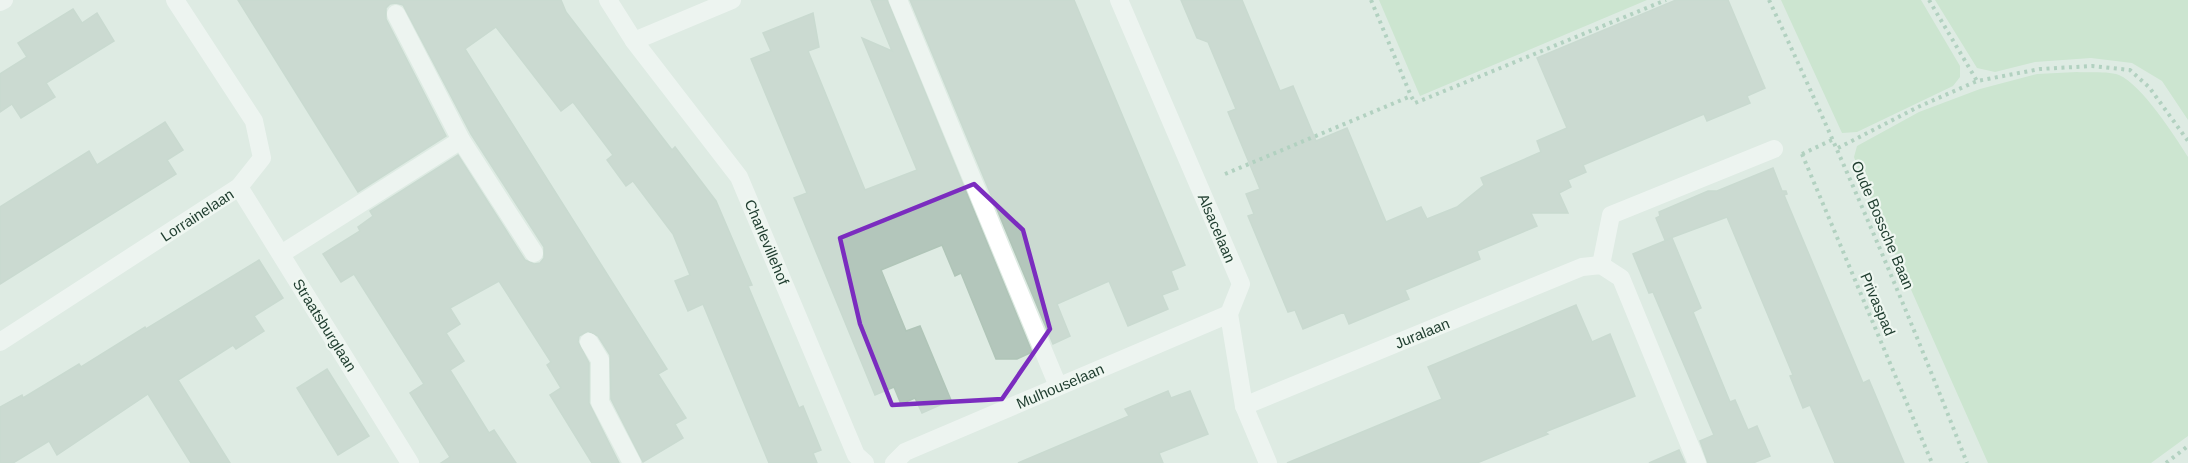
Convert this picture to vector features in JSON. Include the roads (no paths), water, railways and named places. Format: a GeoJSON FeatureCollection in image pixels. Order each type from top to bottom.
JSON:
{"type":"FeatureCollection","features":[{"type":"Feature","properties":{"kind":"street"},"geometry":{"type":"LineString","coordinates":[[0,2],[4,0]]}},
{"type":"Feature","properties":{"kind":"street","name":"Lorrainelaan"},"geometry":{"type":"LineString","coordinates":[[0,342],[239,187],[262,158],[254,121],[175,0]]}},
{"type":"Feature","properties":{"kind":"street","name":"Charlevillehof"},"geometry":{"type":"LineString","coordinates":[[608,0],[634,40],[739,177],[856,455],[866,463]]}},
{"type":"Feature","properties":{"kind":"street"},"geometry":{"type":"LineString","coordinates":[[634,40],[732,0]]}},
{"type":"Feature","properties":{"kind":"street"},"geometry":{"type":"LineString","coordinates":[[898,0],[1058,386]]}},
{"type":"Feature","properties":{"kind":"street","name":"Alsacelaan"},"geometry":{"type":"LineString","coordinates":[[1119,0],[1241,284],[1229,314]]}},
{"type":"Feature","properties":{"kind":"street"},"geometry":{"type":"LineString","coordinates":[[396,14],[460,140],[534,252]]}},
{"type":"Feature","properties":{"kind":"street"},"geometry":{"type":"LineString","coordinates":[[280,254],[460,140]]}},
{"type":"Feature","properties":{"kind":"street"},"geometry":{"type":"LineString","coordinates":[[1697,463],[1621,278],[1601,265],[1611,215],[1774,149]]}},
{"type":"Feature","properties":{"kind":"street","name":"Straatsburglaan"},"geometry":{"type":"LineString","coordinates":[[239,187],[410,463]]}},
{"type":"Feature","properties":{"kind":"street","name":"Juralaan"},"geometry":{"type":"LineString","coordinates":[[1244,406],[1582,267],[1601,265]]}},
{"type":"Feature","properties":{"kind":"street"},"geometry":{"type":"LineString","coordinates":[[1229,314],[1244,406],[1268,463]]}},
{"type":"Feature","properties":{"kind":"street","name":"Mulhouselaan"},"geometry":{"type":"LineString","coordinates":[[894,463],[905,452],[1229,314]]}},
{"type":"Feature","properties":{"kind":"street"},"geometry":{"type":"LineString","coordinates":[[589,342],[600,360],[600,402],[632,463]]}}]}
